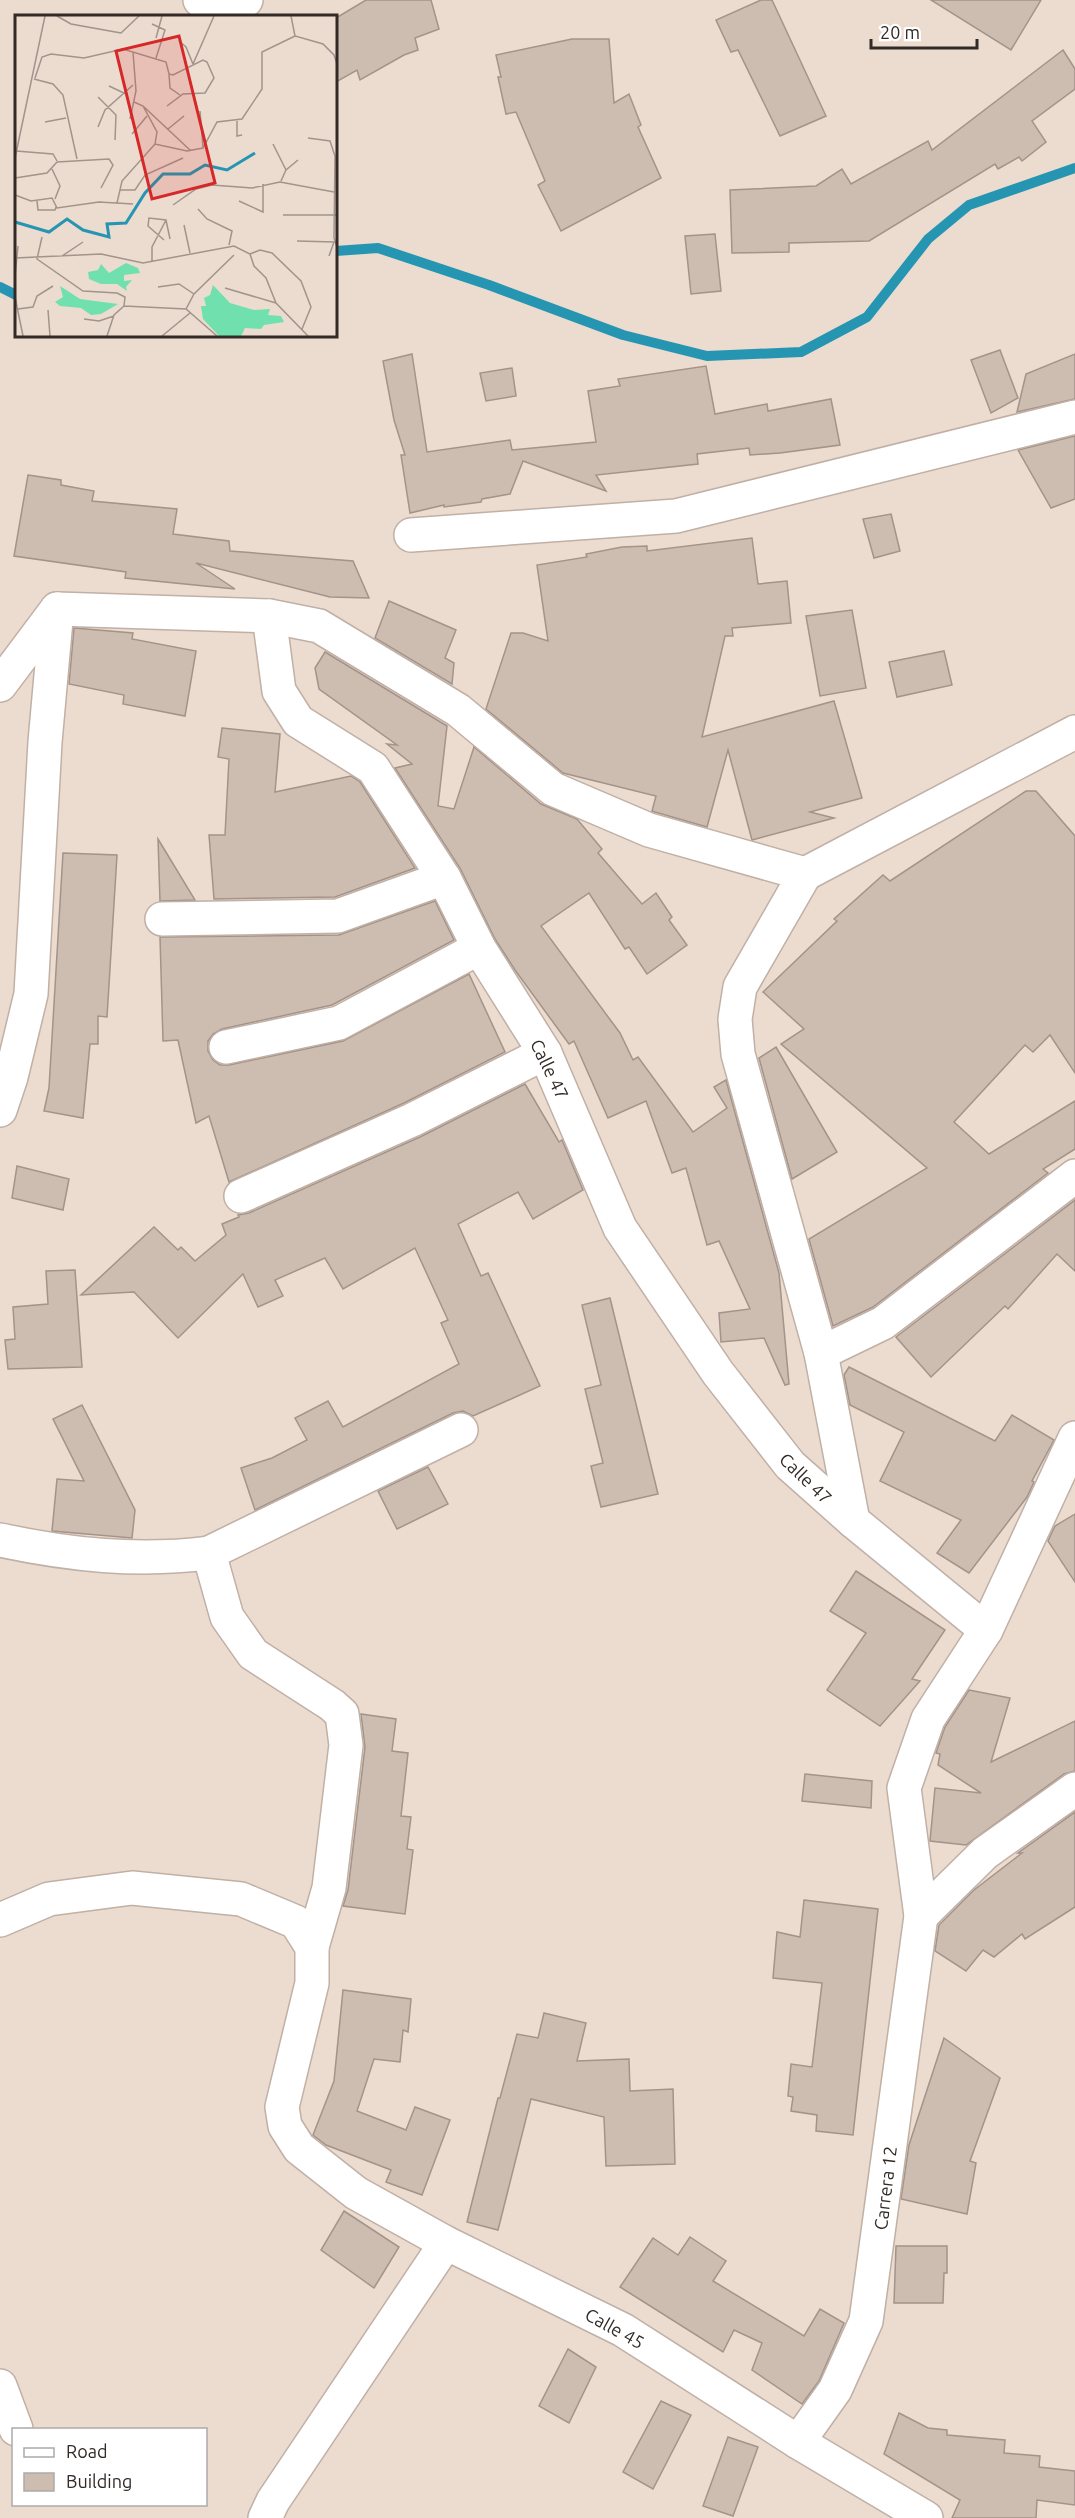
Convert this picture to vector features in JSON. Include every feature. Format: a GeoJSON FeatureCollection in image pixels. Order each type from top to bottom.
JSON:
{"type":"FeatureCollection","features":[{"type":"Feature","properties":{"kind":"street"},"geometry":{"type":"LineString","coordinates":[[200,0],[222,3],[246,0]]}},
{"type":"Feature","properties":{"kind":"street"},"geometry":{"type":"LineString","coordinates":[[411,535],[675,516],[1075,417]]}},
{"type":"Feature","properties":{"kind":"street"},"geometry":{"type":"LineString","coordinates":[[57,609],[269,616],[319,627],[458,710],[553,789],[649,830],[805,874]]}},
{"type":"Feature","properties":{"kind":"street"},"geometry":{"type":"LineString","coordinates":[[0,685],[57,609]]}},
{"type":"Feature","properties":{"kind":"street"},"geometry":{"type":"LineString","coordinates":[[0,1110],[11,1077],[31,994],[45,742],[57,609]]}},
{"type":"Feature","properties":{"kind":"street","name":"Calle 47"},"geometry":{"type":"LineString","coordinates":[[269,616],[279,691],[298,721],[373,768],[444,878],[479,948],[546,1053],[620,1228],[718,1373],[790,1465],[853,1521],[986,1630]]}},
{"type":"Feature","properties":{"kind":"street"},"geometry":{"type":"LineString","coordinates":[[853,1521],[821,1353],[738,1054],[735,1019],[740,987],[805,874],[1075,732]]}},
{"type":"Feature","properties":{"kind":"street"},"geometry":{"type":"LineString","coordinates":[[162,919],[338,915],[444,878]]}},
{"type":"Feature","properties":{"kind":"street"},"geometry":{"type":"LineString","coordinates":[[226,1047],[339,1023],[479,948]]}},
{"type":"Feature","properties":{"kind":"street"},"geometry":{"type":"LineString","coordinates":[[241,1196],[412,1120],[546,1053]]}},
{"type":"Feature","properties":{"kind":"street"},"geometry":{"type":"LineString","coordinates":[[821,1353],[883,1323],[1075,1176]]}},
{"type":"Feature","properties":{"kind":"street"},"geometry":{"type":"LineString","coordinates":[[0,1540],[92,1556],[165,1558],[209,1552],[461,1430]]}},
{"type":"Feature","properties":{"kind":"street","name":"Carrera 12"},"geometry":{"type":"LineString","coordinates":[[798,2442],[835,2390],[866,2321],[921,1916],[904,1788],[928,1719],[986,1630],[1075,1438]]}},
{"type":"Feature","properties":{"kind":"street"},"geometry":{"type":"LineString","coordinates":[[209,1552],[227,1617],[253,1654],[332,1705],[342,1714],[346,1745],[329,1888],[312,1947]]}},
{"type":"Feature","properties":{"kind":"street"},"geometry":{"type":"LineString","coordinates":[[921,1916],[985,1853],[1073,1793]]}},
{"type":"Feature","properties":{"kind":"street"},"geometry":{"type":"LineString","coordinates":[[0,1920],[49,1899],[132,1888],[241,1899],[296,1922],[312,1947]]}},
{"type":"Feature","properties":{"kind":"street","name":"Calle 45"},"geometry":{"type":"LineString","coordinates":[[312,1947],[312,1983],[282,2107],[285,2126],[299,2148],[356,2193],[446,2243],[623,2330],[798,2442],[926,2518]]}},
{"type":"Feature","properties":{"kind":"street"},"geometry":{"type":"LineString","coordinates":[[278,2512],[446,2243]]}},
{"type":"Feature","properties":{"kind":"street"},"geometry":{"type":"LineString","coordinates":[[0,2386],[16,2428]]}},
{"type":"Feature","properties":{"kind":"building"},"geometry":{"type":"Polygon","coordinates":[[[366,0],[431,0],[439,29],[415,38],[418,50],[404,55],[360,80],[357,70],[338,81],[338,17],[366,0]]]}},
{"type":"Feature","properties":{"kind":"building"},"geometry":{"type":"Polygon","coordinates":[[[761,0],[772,0],[826,116],[780,136],[738,50],[731,52],[716,20],[761,0]]]}},
{"type":"Feature","properties":{"kind":"building"},"geometry":{"type":"Polygon","coordinates":[[[931,0],[1041,0],[1011,50],[931,0]]]}},
{"type":"Feature","properties":{"kind":"building"},"geometry":{"type":"Polygon","coordinates":[[[572,39],[609,39],[614,103],[629,94],[641,125],[638,127],[661,178],[561,231],[538,185],[545,181],[516,112],[506,114],[496,55],[572,39]]]}},
{"type":"Feature","properties":{"kind":"building"},"geometry":{"type":"Polygon","coordinates":[[[1063,50],[1075,69],[1075,89],[1032,121],[1046,142],[1022,161],[1019,157],[998,169],[995,164],[869,241],[789,243],[789,252],[732,253],[730,190],[816,186],[842,169],[851,184],[928,141],[932,150],[1063,50]]]}},
{"type":"Feature","properties":{"kind":"building"},"geometry":{"type":"Polygon","coordinates":[[[715,234],[721,291],[691,294],[685,236],[715,234]]]}},
{"type":"Feature","properties":{"kind":"building"},"geometry":{"type":"Polygon","coordinates":[[[1000,350],[1018,398],[991,413],[971,360],[1000,350]]]}},
{"type":"Feature","properties":{"kind":"building"},"geometry":{"type":"Polygon","coordinates":[[[412,354],[427,452],[510,440],[512,450],[596,442],[588,391],[620,386],[618,379],[706,366],[715,414],[767,404],[768,411],[831,399],[840,445],[750,455],[749,448],[697,454],[698,464],[596,475],[606,491],[523,461],[510,494],[482,499],[481,502],[444,507],[444,505],[410,513],[401,455],[405,455],[394,420],[383,361],[412,354]]]}},
{"type":"Feature","properties":{"kind":"building"},"geometry":{"type":"Polygon","coordinates":[[[1075,354],[1075,399],[1017,412],[1026,374],[1075,354]]]}},
{"type":"Feature","properties":{"kind":"building"},"geometry":{"type":"Polygon","coordinates":[[[512,368],[516,396],[486,401],[480,373],[512,368]]]}},
{"type":"Feature","properties":{"kind":"building"},"geometry":{"type":"Polygon","coordinates":[[[1075,436],[1075,499],[1051,508],[1018,450],[1075,436]]]}},
{"type":"Feature","properties":{"kind":"building"},"geometry":{"type":"Polygon","coordinates":[[[28,475],[61,480],[61,485],[94,491],[92,501],[177,509],[173,534],[229,541],[230,551],[353,561],[369,598],[330,597],[196,563],[235,589],[125,578],[126,572],[14,556],[28,475]]]}},
{"type":"Feature","properties":{"kind":"building"},"geometry":{"type":"Polygon","coordinates":[[[891,514],[900,551],[874,558],[863,519],[891,514]]]}},
{"type":"Feature","properties":{"kind":"building"},"geometry":{"type":"Polygon","coordinates":[[[752,538],[758,584],[787,581],[791,623],[732,628],[733,636],[725,636],[702,737],[834,701],[862,798],[810,812],[834,818],[752,840],[728,750],[707,827],[655,812],[652,811],[656,796],[563,773],[486,709],[511,633],[523,633],[548,641],[537,565],[587,557],[586,554],[622,547],[647,546],[647,551],[752,538]]]}},
{"type":"Feature","properties":{"kind":"building"},"geometry":{"type":"Polygon","coordinates":[[[389,601],[456,630],[445,658],[454,663],[452,684],[375,638],[389,601]]]}},
{"type":"Feature","properties":{"kind":"building"},"geometry":{"type":"Polygon","coordinates":[[[852,610],[866,688],[820,696],[806,616],[852,610]]]}},
{"type":"Feature","properties":{"kind":"building"},"geometry":{"type":"Polygon","coordinates":[[[74,628],[133,633],[132,639],[196,651],[185,716],[123,704],[124,695],[69,684],[74,628]]]}},
{"type":"Feature","properties":{"kind":"building"},"geometry":{"type":"Polygon","coordinates":[[[944,651],[952,685],[897,697],[889,662],[944,651]]]}},
{"type":"Feature","properties":{"kind":"building"},"geometry":{"type":"Polygon","coordinates":[[[325,652],[447,726],[438,806],[454,809],[474,747],[541,804],[577,819],[602,849],[598,853],[642,904],[656,893],[672,917],[669,920],[687,945],[647,974],[629,947],[625,949],[589,893],[541,926],[620,1033],[633,1060],[638,1057],[693,1132],[727,1108],[714,1087],[726,1080],[779,1273],[789,1384],[785,1385],[764,1338],[721,1342],[719,1313],[750,1309],[719,1241],[707,1245],[686,1168],[672,1173],[646,1101],[608,1118],[574,1041],[569,1044],[515,970],[495,939],[460,868],[395,768],[412,764],[387,744],[397,745],[319,689],[315,668],[325,652]]]}},
{"type":"Feature","properties":{"kind":"building"},"geometry":{"type":"Polygon","coordinates":[[[222,728],[280,734],[275,792],[351,776],[360,782],[415,868],[335,897],[214,899],[209,835],[225,835],[229,759],[218,757],[222,728]]]}},
{"type":"Feature","properties":{"kind":"building"},"geometry":{"type":"Polygon","coordinates":[[[1026,791],[1036,791],[1075,836],[1075,1073],[1050,1035],[1033,1052],[1025,1045],[954,1122],[989,1154],[1075,1101],[1075,1149],[1043,1169],[1048,1173],[873,1307],[833,1326],[809,1239],[927,1168],[781,1044],[804,1029],[763,992],[837,921],[834,919],[883,875],[890,881],[1026,791]]]}},
{"type":"Feature","properties":{"kind":"building"},"geometry":{"type":"Polygon","coordinates":[[[158,839],[195,900],[160,901],[158,839]]]}},
{"type":"Feature","properties":{"kind":"building"},"geometry":{"type":"Polygon","coordinates":[[[63,853],[117,855],[107,1017],[98,1016],[98,1044],[90,1044],[83,1118],[44,1111],[49,1088],[63,853]]]}},
{"type":"Feature","properties":{"kind":"building"},"geometry":{"type":"Polygon","coordinates":[[[435,901],[454,940],[332,1005],[222,1029],[213,1034],[208,1041],[208,1051],[213,1060],[220,1065],[229,1065],[343,1041],[469,974],[505,1052],[404,1103],[229,1182],[209,1116],[196,1123],[178,1040],[163,1041],[160,937],[339,935],[435,901]]]}},
{"type":"Feature","properties":{"kind":"building"},"geometry":{"type":"Polygon","coordinates":[[[776,1047],[837,1152],[792,1179],[759,1058],[776,1047]]]}},
{"type":"Feature","properties":{"kind":"building"},"geometry":{"type":"Polygon","coordinates":[[[525,1084],[559,1142],[562,1140],[583,1190],[533,1219],[518,1192],[458,1224],[481,1276],[488,1273],[540,1386],[473,1416],[463,1411],[453,1413],[255,1510],[241,1468],[272,1458],[307,1440],[295,1418],[328,1401],[343,1427],[459,1364],[441,1323],[448,1320],[415,1248],[343,1289],[325,1258],[275,1280],[283,1296],[258,1307],[243,1274],[178,1338],[134,1292],[81,1295],[154,1227],[178,1250],[181,1247],[195,1261],[226,1235],[222,1224],[239,1217],[238,1215],[249,1213],[420,1137],[525,1084]]]}},
{"type":"Feature","properties":{"kind":"building"},"geometry":{"type":"Polygon","coordinates":[[[17,1166],[69,1179],[63,1210],[12,1198],[17,1166]]]}},
{"type":"Feature","properties":{"kind":"building"},"geometry":{"type":"Polygon","coordinates":[[[1075,1200],[1075,1271],[1057,1254],[1008,1309],[1005,1306],[931,1377],[896,1337],[1075,1200]]]}},
{"type":"Feature","properties":{"kind":"building"},"geometry":{"type":"Polygon","coordinates":[[[75,1270],[82,1367],[8,1369],[5,1340],[15,1339],[13,1307],[48,1304],[46,1271],[75,1270]]]}},
{"type":"Feature","properties":{"kind":"building"},"geometry":{"type":"Polygon","coordinates":[[[610,1298],[658,1494],[601,1507],[591,1466],[603,1463],[585,1389],[601,1385],[582,1305],[610,1298]]]}},
{"type":"Feature","properties":{"kind":"building"},"geometry":{"type":"Polygon","coordinates":[[[849,1367],[995,1441],[1012,1415],[1054,1440],[1032,1481],[1034,1482],[1027,1497],[969,1573],[937,1553],[961,1520],[880,1481],[904,1432],[850,1405],[844,1375],[849,1367]]]}},
{"type":"Feature","properties":{"kind":"building"},"geometry":{"type":"Polygon","coordinates":[[[82,1405],[135,1510],[132,1538],[52,1531],[57,1479],[84,1481],[53,1419],[82,1405]]]}},
{"type":"Feature","properties":{"kind":"building"},"geometry":{"type":"Polygon","coordinates":[[[428,1467],[448,1504],[397,1529],[378,1491],[428,1467]]]}},
{"type":"Feature","properties":{"kind":"building"},"geometry":{"type":"Polygon","coordinates":[[[1075,1514],[1075,1582],[1048,1541],[1055,1526],[1075,1514]]]}},
{"type":"Feature","properties":{"kind":"building"},"geometry":{"type":"Polygon","coordinates":[[[856,1571],[945,1630],[912,1679],[920,1681],[880,1726],[827,1690],[866,1633],[830,1611],[856,1571]]]}},
{"type":"Feature","properties":{"kind":"building"},"geometry":{"type":"Polygon","coordinates":[[[969,1690],[1010,1698],[991,1762],[1075,1721],[1075,1771],[1064,1774],[966,1845],[930,1841],[935,1788],[981,1793],[938,1765],[940,1754],[936,1753],[945,1727],[969,1690]]]}},
{"type":"Feature","properties":{"kind":"building"},"geometry":{"type":"Polygon","coordinates":[[[361,1714],[396,1719],[392,1751],[408,1753],[401,1816],[411,1817],[407,1849],[413,1850],[405,1914],[343,1906],[348,1890],[365,1747],[361,1714]]]}},
{"type":"Feature","properties":{"kind":"building"},"geometry":{"type":"Polygon","coordinates":[[[805,1774],[872,1781],[871,1808],[802,1801],[805,1774]]]}},
{"type":"Feature","properties":{"kind":"building"},"geometry":{"type":"Polygon","coordinates":[[[1075,1812],[1075,1907],[1025,1939],[1022,1934],[994,1957],[983,1950],[966,1971],[935,1951],[939,1925],[974,1890],[1022,1853],[1018,1853],[1075,1812]]]}},
{"type":"Feature","properties":{"kind":"building"},"geometry":{"type":"Polygon","coordinates":[[[804,1900],[878,1909],[853,2135],[816,2131],[817,2115],[791,2111],[793,2097],[788,2096],[791,2064],[812,2067],[822,1983],[773,1978],[777,1932],[800,1937],[804,1900]]]}},
{"type":"Feature","properties":{"kind":"building"},"geometry":{"type":"Polygon","coordinates":[[[343,1990],[411,1999],[408,2032],[403,2030],[400,2062],[374,2059],[357,2111],[406,2130],[415,2107],[450,2120],[422,2195],[386,2182],[391,2170],[326,2145],[313,2135],[334,2081],[343,1990]]]}},
{"type":"Feature","properties":{"kind":"building"},"geometry":{"type":"Polygon","coordinates":[[[544,2013],[586,2023],[577,2061],[629,2059],[630,2091],[673,2089],[675,2164],[606,2166],[604,2117],[531,2099],[498,2230],[467,2222],[498,2098],[500,2098],[517,2034],[538,2038],[544,2013]]]}},
{"type":"Feature","properties":{"kind":"building"},"geometry":{"type":"Polygon","coordinates":[[[944,2038],[1000,2078],[970,2161],[976,2163],[967,2214],[901,2199],[909,2145],[944,2038]]]}},
{"type":"Feature","properties":{"kind":"building"},"geometry":{"type":"Polygon","coordinates":[[[344,2211],[399,2247],[374,2288],[321,2250],[344,2211]]]}},
{"type":"Feature","properties":{"kind":"building"},"geometry":{"type":"Polygon","coordinates":[[[690,2237],[726,2261],[713,2281],[804,2336],[820,2309],[844,2323],[819,2381],[802,2404],[752,2370],[762,2343],[734,2330],[723,2352],[620,2287],[653,2238],[678,2255],[690,2237]]]}},
{"type":"Feature","properties":{"kind":"building"},"geometry":{"type":"Polygon","coordinates":[[[896,2246],[947,2246],[947,2273],[944,2273],[943,2303],[894,2303],[896,2246]]]}},
{"type":"Feature","properties":{"kind":"building"},"geometry":{"type":"Polygon","coordinates":[[[568,2349],[596,2367],[569,2423],[539,2406],[568,2349]]]}},
{"type":"Feature","properties":{"kind":"building"},"geometry":{"type":"Polygon","coordinates":[[[661,2401],[691,2415],[653,2489],[623,2472],[661,2401]]]}},
{"type":"Feature","properties":{"kind":"building"},"geometry":{"type":"Polygon","coordinates":[[[899,2413],[928,2428],[947,2430],[947,2435],[1005,2440],[1004,2453],[1040,2456],[1039,2467],[1075,2471],[1075,2505],[1037,2500],[1036,2518],[952,2518],[960,2500],[884,2454],[899,2413]]]}},
{"type":"Feature","properties":{"kind":"building"},"geometry":{"type":"Polygon","coordinates":[[[728,2437],[758,2447],[733,2516],[703,2506],[728,2437]]]}},
{"type":"Feature","properties":{"kind":"waterway"},"geometry":{"type":"LineString","coordinates":[[338,251],[378,248],[489,285],[623,335],[707,356],[801,352],[867,317],[928,239],[969,205],[1075,168]]}},
{"type":"Feature","properties":{"kind":"waterway"},"geometry":{"type":"LineString","coordinates":[[0,287],[15,294]]}}]}
